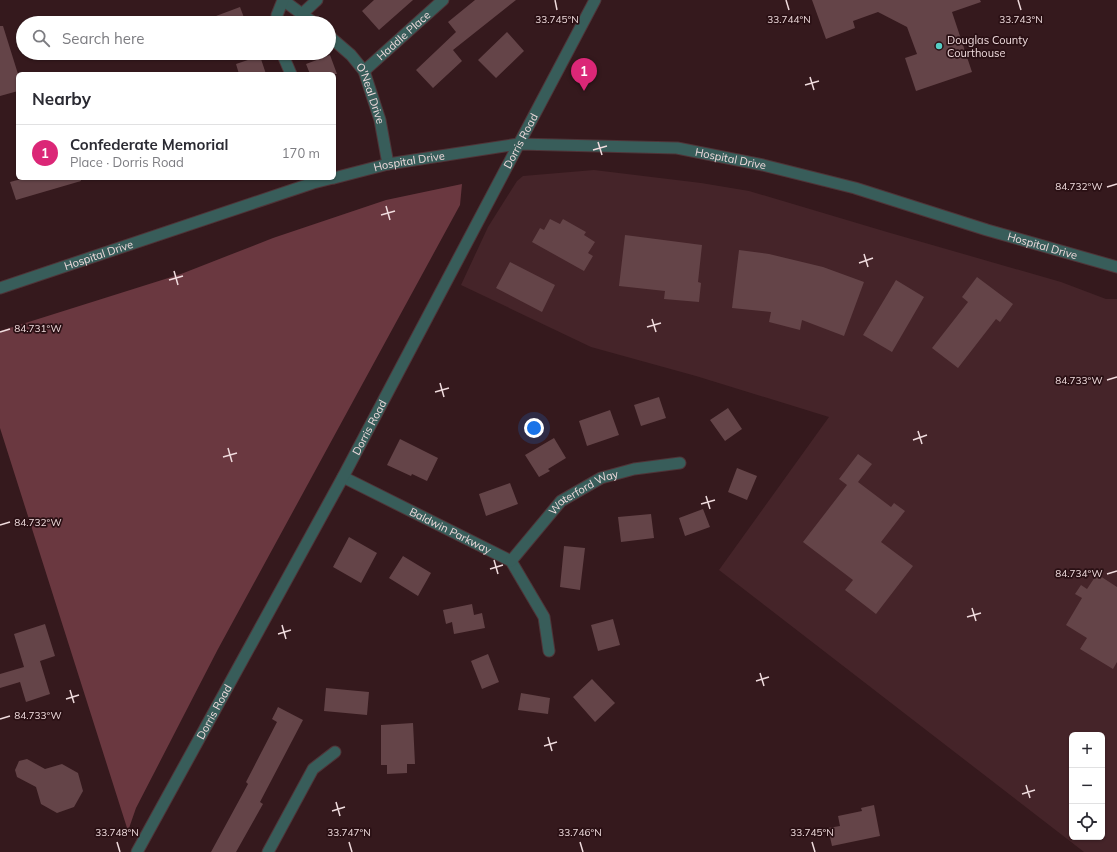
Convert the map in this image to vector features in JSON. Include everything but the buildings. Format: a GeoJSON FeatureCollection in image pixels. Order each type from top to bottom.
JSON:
{"type":"FeatureCollection","features":[{"type":"Feature","properties":{"kind":"street"},"geometry":{"type":"LineString","coordinates":[[277,16],[283,0],[306,16]]}},
{"type":"Feature","properties":{"kind":"street"},"geometry":{"type":"LineString","coordinates":[[303,13],[317,0]]}},
{"type":"Feature","properties":{"kind":"street","name":"Haddle Place"},"geometry":{"type":"LineString","coordinates":[[364,71],[443,0]]}},
{"type":"Feature","properties":{"kind":"street","name":"Dorris Road"},"geometry":{"type":"LineString","coordinates":[[137,852],[343,477],[595,0]]}},
{"type":"Feature","properties":{"kind":"street","name":"O'Neal Drive"},"geometry":{"type":"LineString","coordinates":[[336,42],[351,55],[364,71],[380,120],[388,164]]}},
{"type":"Feature","properties":{"kind":"street"},"geometry":{"type":"LineString","coordinates":[[285,60],[290,72]]}},
{"type":"Feature","properties":{"kind":"street","name":"Hospital Drive"},"geometry":{"type":"LineString","coordinates":[[336,177],[388,164],[518,144],[677,148],[763,165],[855,188],[1017,239],[1117,267]]}},
{"type":"Feature","properties":{"kind":"street","name":"Hospital Drive"},"geometry":{"type":"LineString","coordinates":[[0,288],[326,180]]}},
{"type":"Feature","properties":{"kind":"street","name":"Waterford Way"},"geometry":{"type":"LineString","coordinates":[[511,561],[561,501],[601,478],[634,469],[680,463]]}},
{"type":"Feature","properties":{"kind":"street","name":"Baldwin Parkway"},"geometry":{"type":"LineString","coordinates":[[343,477],[511,561]]}},
{"type":"Feature","properties":{"kind":"street"},"geometry":{"type":"LineString","coordinates":[[511,561],[544,617],[549,651]]}},
{"type":"Feature","properties":{"kind":"street"},"geometry":{"type":"LineString","coordinates":[[268,852],[313,769],[335,752]]}},
{"type":"Feature","properties":{"kind":"shaded area"},"geometry":{"type":"Polygon","coordinates":[[[594,170],[701,183],[749,191],[1061,282],[1106,299],[1117,299],[1117,852],[1084,852],[719,570],[829,417],[696,376],[591,347],[461,285],[488,227],[517,181],[523,176],[594,170]]]}},
{"type":"Feature","properties":{"kind":"shaded area"},"geometry":{"type":"Polygon","coordinates":[[[462,184],[460,205],[218,649],[136,808],[128,831],[0,428],[0,331],[181,274],[273,238],[386,200],[462,184]]]}},
{"type":"Feature","properties":{"kind":"place","name":"Douglas County Courthouse"},"geometry":{"type":"Point","coordinates":[939,46]}},
{"type":"Feature","properties":{"kind":"place","name":"Confederate Memorial"},"geometry":{"type":"Point","coordinates":[584,91]}}]}
